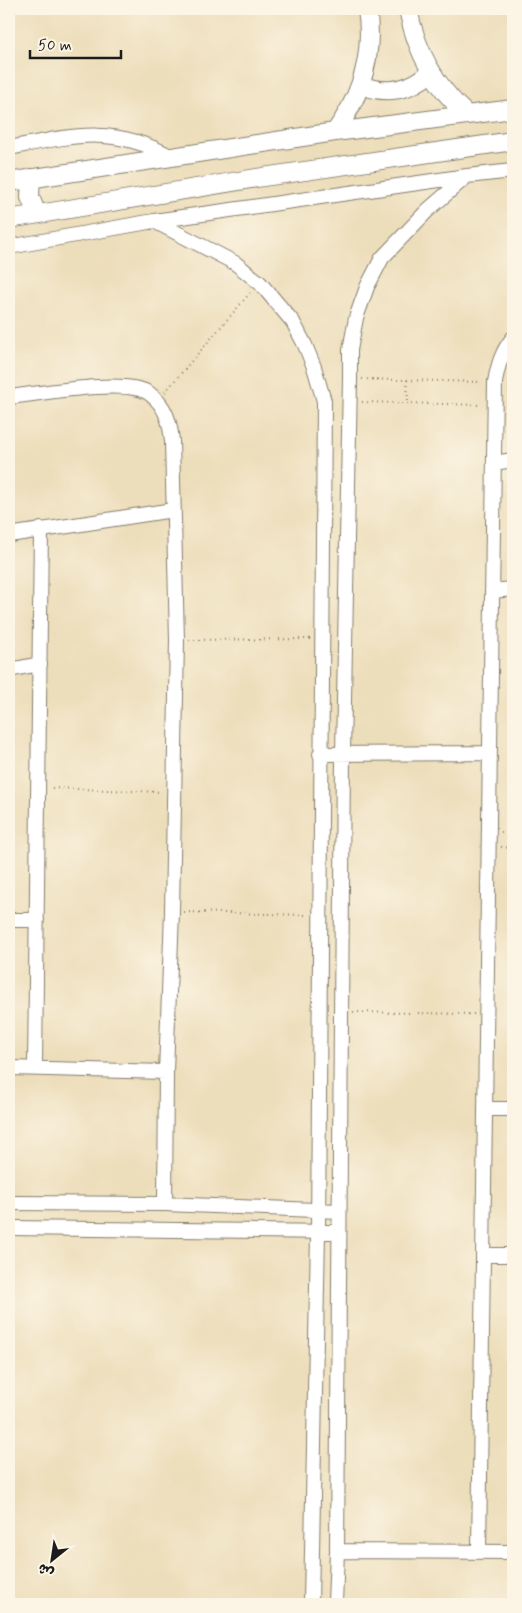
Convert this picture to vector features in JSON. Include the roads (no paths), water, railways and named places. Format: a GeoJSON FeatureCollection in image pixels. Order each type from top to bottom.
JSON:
{"type":"FeatureCollection","features":[{"type":"Feature","properties":{"kind":"street"},"geometry":{"type":"LineString","coordinates":[[335,132],[350,110],[361,85],[368,50],[369,26],[367,9]]}},
{"type":"Feature","properties":{"kind":"street"},"geometry":{"type":"LineString","coordinates":[[408,9],[416,41],[431,72],[447,95],[467,115]]}},
{"type":"Feature","properties":{"kind":"street"},"geometry":{"type":"LineString","coordinates":[[361,85],[379,90],[398,90],[416,84],[431,72]]}},
{"type":"Feature","properties":{"kind":"street"},"geometry":{"type":"LineString","coordinates":[[9,182],[335,132],[513,110]]}},
{"type":"Feature","properties":{"kind":"street"},"geometry":{"type":"LineString","coordinates":[[9,148],[74,136],[103,135],[146,144],[172,157]]}},
{"type":"Feature","properties":{"kind":"street"},"geometry":{"type":"LineString","coordinates":[[9,219],[263,177],[513,141]]}},
{"type":"Feature","properties":{"kind":"street"},"geometry":{"type":"LineString","coordinates":[[9,247],[154,221],[513,171]]}},
{"type":"Feature","properties":{"kind":"street"},"geometry":{"type":"LineString","coordinates":[[335,1604],[337,1551],[343,754],[350,350],[356,318],[367,287],[382,258],[428,210],[467,176]]}},
{"type":"Feature","properties":{"kind":"street"},"geometry":{"type":"LineString","coordinates":[[32,178],[30,197],[37,214]]}},
{"type":"Feature","properties":{"kind":"street"},"geometry":{"type":"LineString","coordinates":[[154,221],[235,263],[260,282],[293,322],[314,367],[324,402],[318,1232],[311,1604]]}},
{"type":"Feature","properties":{"kind":"street"},"geometry":{"type":"LineString","coordinates":[[479,1551],[494,405],[495,382],[499,363],[504,350],[513,338]]}},
{"type":"Feature","properties":{"kind":"street"},"geometry":{"type":"LineString","coordinates":[[9,397],[121,386],[149,393],[165,410],[170,425],[177,640],[172,912],[166,1072],[165,1204]]}},
{"type":"Feature","properties":{"kind":"street"},"geometry":{"type":"LineString","coordinates":[[324,402],[330,398],[337,397],[350,402]]}},
{"type":"Feature","properties":{"kind":"street"},"geometry":{"type":"LineString","coordinates":[[494,463],[513,460]]}},
{"type":"Feature","properties":{"kind":"street"},"geometry":{"type":"LineString","coordinates":[[9,535],[174,510]]}},
{"type":"Feature","properties":{"kind":"street"},"geometry":{"type":"LineString","coordinates":[[35,1068],[42,529]]}},
{"type":"Feature","properties":{"kind":"street"},"geometry":{"type":"LineString","coordinates":[[492,591],[513,589]]}},
{"type":"Feature","properties":{"kind":"street"},"geometry":{"type":"LineString","coordinates":[[9,670],[40,664]]}},
{"type":"Feature","properties":{"kind":"street"},"geometry":{"type":"LineString","coordinates":[[320,754],[490,753]]}},
{"type":"Feature","properties":{"kind":"street"},"geometry":{"type":"LineString","coordinates":[[9,920],[37,920]]}},
{"type":"Feature","properties":{"kind":"street"},"geometry":{"type":"LineString","coordinates":[[9,1068],[166,1072]]}},
{"type":"Feature","properties":{"kind":"street"},"geometry":{"type":"LineString","coordinates":[[485,1109],[513,1110]]}},
{"type":"Feature","properties":{"kind":"street"},"geometry":{"type":"LineString","coordinates":[[9,1203],[165,1204],[339,1211]]}},
{"type":"Feature","properties":{"kind":"street"},"geometry":{"type":"LineString","coordinates":[[9,1228],[339,1232]]}},
{"type":"Feature","properties":{"kind":"street"},"geometry":{"type":"LineString","coordinates":[[483,1255],[513,1255]]}},
{"type":"Feature","properties":{"kind":"street"},"geometry":{"type":"LineString","coordinates":[[337,1551],[513,1552]]}}]}
